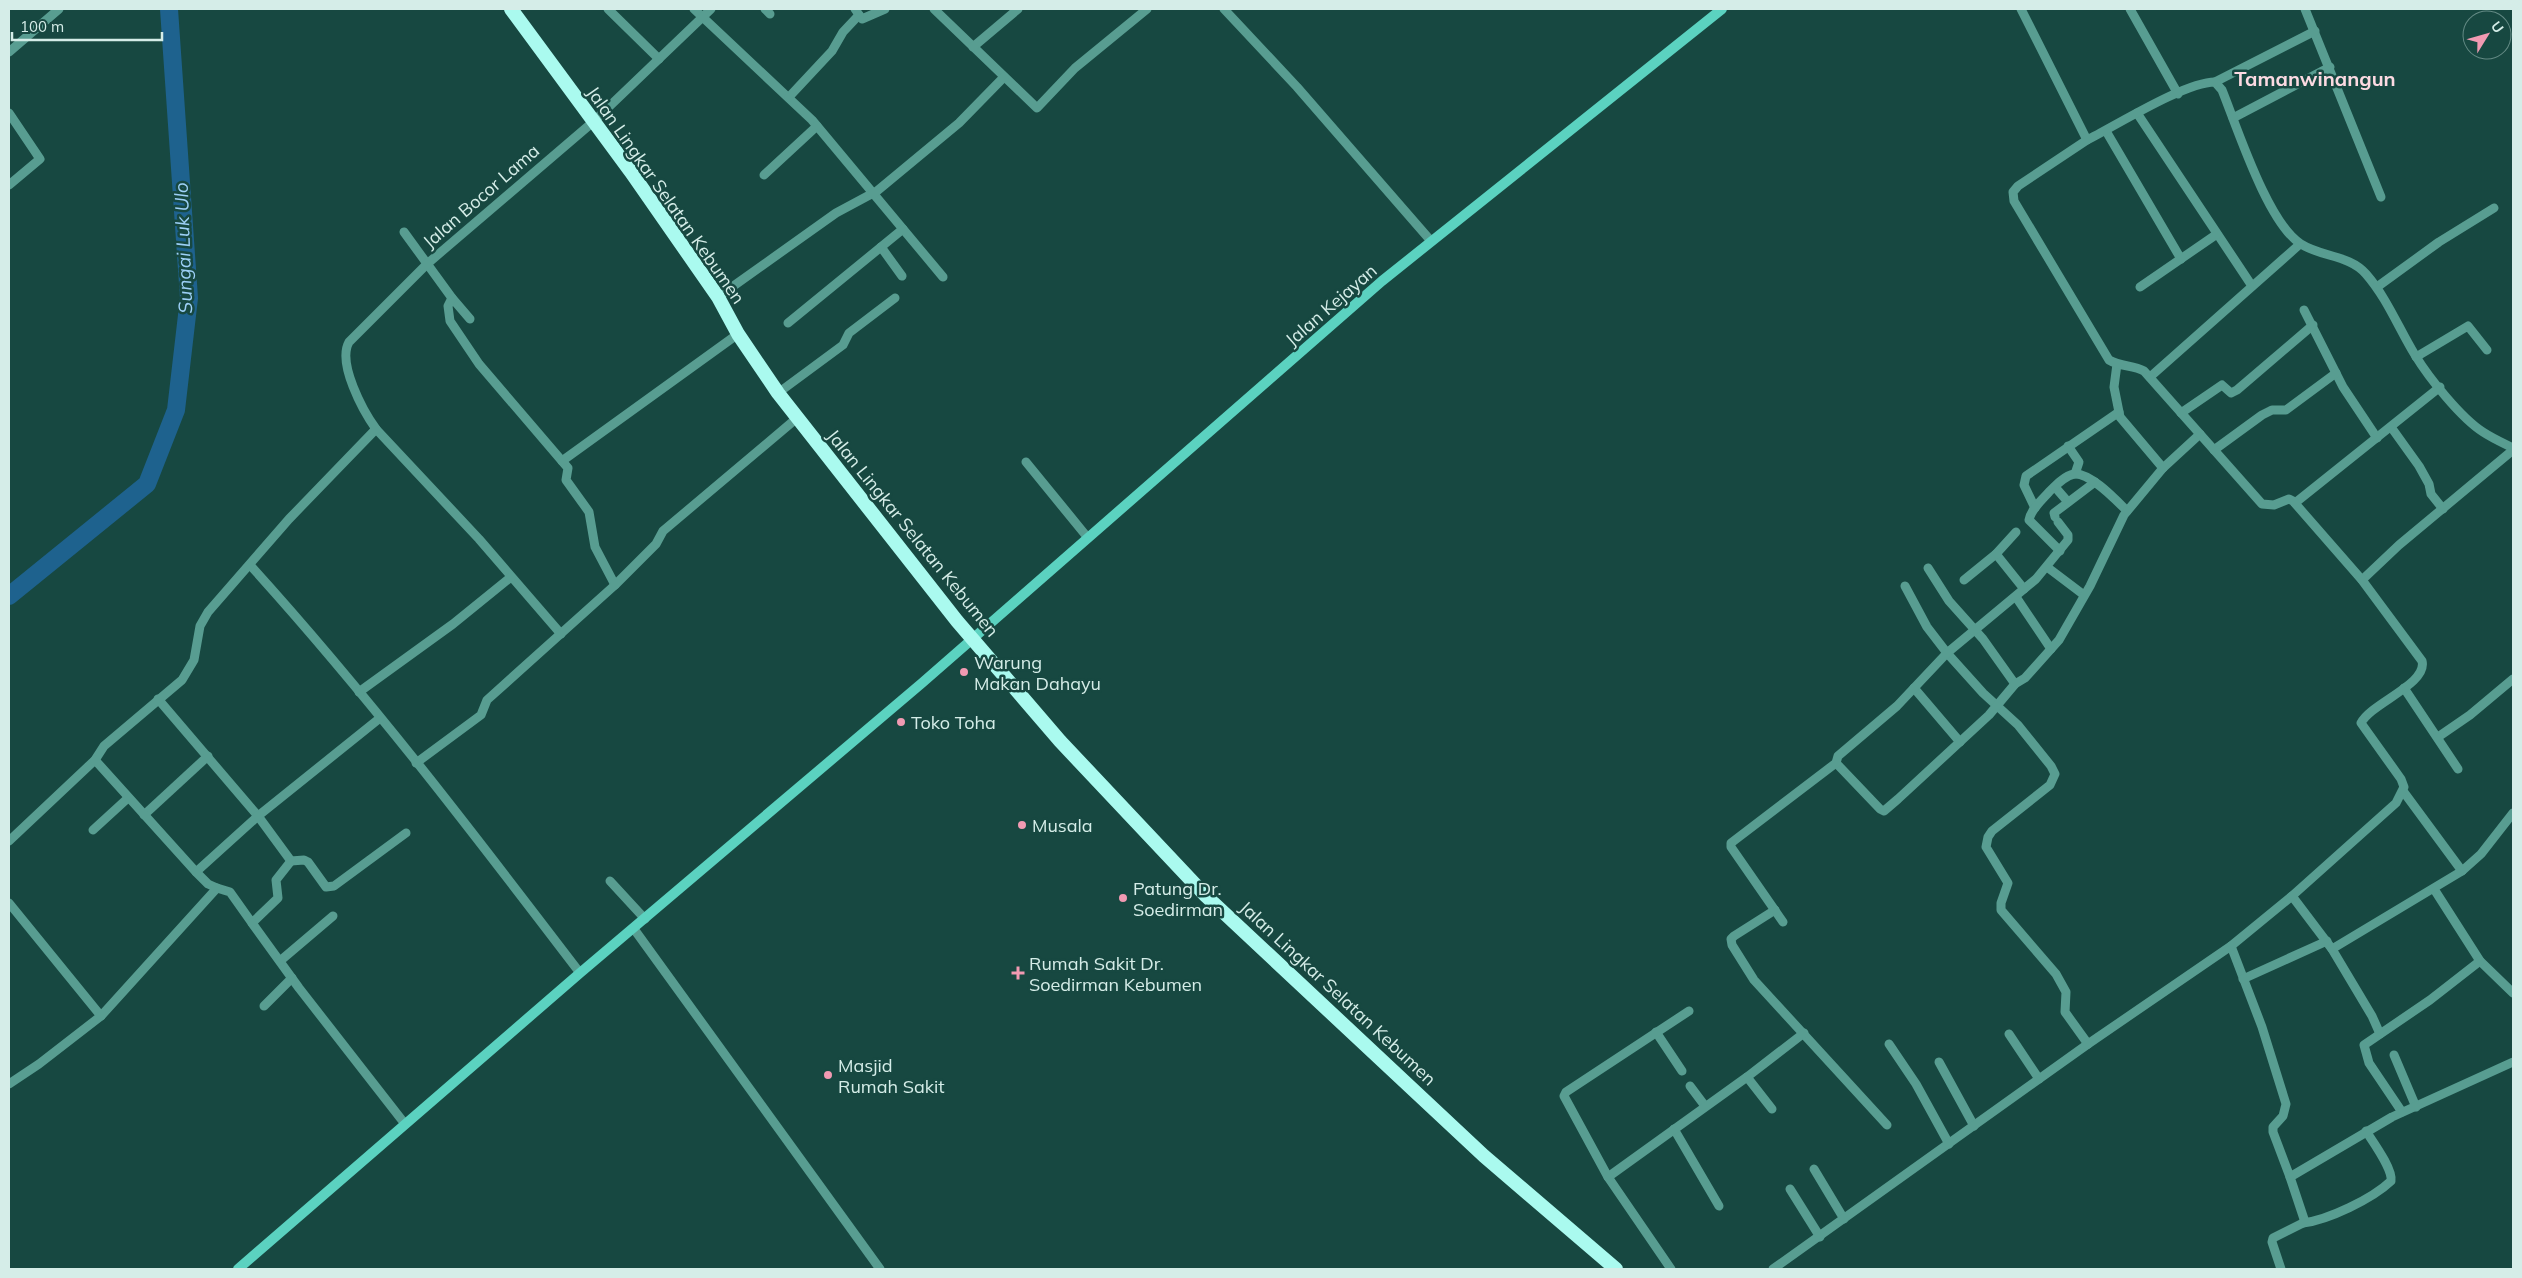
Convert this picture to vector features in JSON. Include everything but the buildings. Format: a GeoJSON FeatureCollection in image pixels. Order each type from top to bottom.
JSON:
{"type":"FeatureCollection","features":[{"type":"Feature","properties":{"kind":"highway","name":"Jalan Lingkar Selatan Kebumen"},"geometry":{"type":"LineString","coordinates":[[511,9],[631,172],[718,297],[738,334],[778,393],[972,639],[1060,741],[1206,896],[1484,1156],[1616,1269]]}},
{"type":"Feature","properties":{"kind":"main road","name":"Jalan Kejayan"},"geometry":{"type":"LineString","coordinates":[[238,1269],[580,973],[634,929],[972,639],[1431,241],[1722,9]]}},
{"type":"Feature","properties":{"kind":"street"},"geometry":{"type":"LineString","coordinates":[[9,52],[58,9]]}},
{"type":"Feature","properties":{"kind":"street"},"geometry":{"type":"LineString","coordinates":[[608,9],[659,59]]}},
{"type":"Feature","properties":{"kind":"street"},"geometry":{"type":"LineString","coordinates":[[694,9],[789,97],[817,126],[875,193],[943,277]]}},
{"type":"Feature","properties":{"kind":"street","name":"Jalan Bocor Lama"},"geometry":{"type":"LineString","coordinates":[[376,429],[360,405],[345,351],[349,342],[427,264],[593,122],[711,9]]}},
{"type":"Feature","properties":{"kind":"street"},"geometry":{"type":"LineString","coordinates":[[789,97],[832,51],[857,12],[864,19],[885,9]]}},
{"type":"Feature","properties":{"kind":"street"},"geometry":{"type":"LineString","coordinates":[[934,9],[1033,106],[1042,104],[1079,66],[1147,9]]}},
{"type":"Feature","properties":{"kind":"street"},"geometry":{"type":"LineString","coordinates":[[973,47],[1018,9]]}},
{"type":"Feature","properties":{"kind":"street"},"geometry":{"type":"LineString","coordinates":[[1224,9],[1297,87],[1431,241]]}},
{"type":"Feature","properties":{"kind":"street"},"geometry":{"type":"LineString","coordinates":[[2021,9],[2087,140]]}},
{"type":"Feature","properties":{"kind":"street"},"geometry":{"type":"LineString","coordinates":[[2130,9],[2178,94]]}},
{"type":"Feature","properties":{"kind":"street"},"geometry":{"type":"LineString","coordinates":[[2305,9],[2381,196]]}},
{"type":"Feature","properties":{"kind":"street"},"geometry":{"type":"LineString","coordinates":[[2315,31],[2215,82],[2204,82],[2137,113],[2087,140],[2018,186],[2013,192],[2014,201],[2103,352],[2117,364],[2137,367],[2150,377],[2262,504],[2274,505],[2289,499],[2295,503],[2362,580],[2422,661],[2423,666],[2420,675],[2376,706],[2361,723],[2401,779],[2403,791],[2462,871]]}},
{"type":"Feature","properties":{"kind":"street"},"geometry":{"type":"LineString","coordinates":[[2233,118],[2330,67]]}},
{"type":"Feature","properties":{"kind":"street"},"geometry":{"type":"LineString","coordinates":[[718,297],[836,213],[875,193],[959,123],[1004,77]]}},
{"type":"Feature","properties":{"kind":"street"},"geometry":{"type":"LineString","coordinates":[[2215,82],[2222,90],[2246,153],[2264,192],[2283,224],[2300,244],[2349,262],[2365,272],[2377,288],[2416,356],[2440,387],[2471,423],[2513,449],[2399,545],[2362,580]]}},
{"type":"Feature","properties":{"kind":"street"},"geometry":{"type":"LineString","coordinates":[[9,113],[40,159],[9,185]]}},
{"type":"Feature","properties":{"kind":"street"},"geometry":{"type":"LineString","coordinates":[[2137,113],[2252,286]]}},
{"type":"Feature","properties":{"kind":"street"},"geometry":{"type":"LineString","coordinates":[[764,175],[817,126]]}},
{"type":"Feature","properties":{"kind":"street"},"geometry":{"type":"LineString","coordinates":[[2106,131],[2181,259]]}},
{"type":"Feature","properties":{"kind":"street"},"geometry":{"type":"LineString","coordinates":[[2377,288],[2439,242],[2494,208]]}},
{"type":"Feature","properties":{"kind":"street"},"geometry":{"type":"LineString","coordinates":[[788,322],[903,229]]}},
{"type":"Feature","properties":{"kind":"street"},"geometry":{"type":"LineString","coordinates":[[404,232],[452,298],[470,319]]}},
{"type":"Feature","properties":{"kind":"street"},"geometry":{"type":"LineString","coordinates":[[2140,286],[2218,234]]}},
{"type":"Feature","properties":{"kind":"street"},"geometry":{"type":"LineString","coordinates":[[2150,377],[2300,244]]}},
{"type":"Feature","properties":{"kind":"street"},"geometry":{"type":"LineString","coordinates":[[881,247],[902,276]]}},
{"type":"Feature","properties":{"kind":"street"},"geometry":{"type":"LineString","coordinates":[[452,298],[448,306],[450,321],[485,371],[568,468],[566,480],[589,512],[594,548],[615,585]]}},
{"type":"Feature","properties":{"kind":"street"},"geometry":{"type":"LineString","coordinates":[[778,393],[843,345],[849,333],[895,298]]}},
{"type":"Feature","properties":{"kind":"street"},"geometry":{"type":"LineString","coordinates":[[2304,310],[2336,373],[2377,438]]}},
{"type":"Feature","properties":{"kind":"street"},"geometry":{"type":"LineString","coordinates":[[2182,414],[2222,385],[2231,393],[2237,390],[2313,326]]}},
{"type":"Feature","properties":{"kind":"street"},"geometry":{"type":"LineString","coordinates":[[2416,356],[2468,326],[2487,350]]}},
{"type":"Feature","properties":{"kind":"street"},"geometry":{"type":"LineString","coordinates":[[562,461],[738,334]]}},
{"type":"Feature","properties":{"kind":"street"},"geometry":{"type":"LineString","coordinates":[[2117,364],[2114,387],[2122,420],[2163,468]]}},
{"type":"Feature","properties":{"kind":"street"},"geometry":{"type":"LineString","coordinates":[[2214,450],[2262,414],[2272,410],[2286,410],[2336,373]]}},
{"type":"Feature","properties":{"kind":"street"},"geometry":{"type":"LineString","coordinates":[[2295,503],[2440,387]]}},
{"type":"Feature","properties":{"kind":"street"},"geometry":{"type":"LineString","coordinates":[[2034,508],[2023,480],[2028,474],[2119,412]]}},
{"type":"Feature","properties":{"kind":"street"},"geometry":{"type":"LineString","coordinates":[[416,764],[481,715],[488,700],[615,585],[656,544],[663,531],[797,418]]}},
{"type":"Feature","properties":{"kind":"street"},"geometry":{"type":"LineString","coordinates":[[2392,427],[2415,459],[2429,484],[2430,494],[2443,509]]}},
{"type":"Feature","properties":{"kind":"street"},"geometry":{"type":"LineString","coordinates":[[9,841],[95,760],[104,746],[182,680],[194,660],[200,626],[208,612],[250,565],[288,518],[376,429],[511,576],[561,634]]}},
{"type":"Feature","properties":{"kind":"street"},"geometry":{"type":"LineString","coordinates":[[1836,763],[1863,794],[1884,810],[1960,742],[1998,706],[2015,684],[2025,678],[2059,640],[2084,595],[2110,540],[2127,511],[2163,468],[2200,434]]}},
{"type":"Feature","properties":{"kind":"street"},"geometry":{"type":"LineString","coordinates":[[2060,551],[2029,520],[2034,508],[2054,487],[2075,474],[2079,462],[2068,446]]}},
{"type":"Feature","properties":{"kind":"street"},"geometry":{"type":"LineString","coordinates":[[1026,462],[1088,538]]}},
{"type":"Feature","properties":{"kind":"street"},"geometry":{"type":"LineString","coordinates":[[2075,474],[2095,482],[2127,511]]}},
{"type":"Feature","properties":{"kind":"street"},"geometry":{"type":"LineString","coordinates":[[1783,922],[1731,847],[1731,843],[1836,763],[1838,756],[1897,706],[1947,653],[2016,596],[2047,567],[2068,537],[2054,513],[2095,482]]}},
{"type":"Feature","properties":{"kind":"street"},"geometry":{"type":"LineString","coordinates":[[2054,487],[2068,502]]}},
{"type":"Feature","properties":{"kind":"street"},"geometry":{"type":"LineString","coordinates":[[1964,580],[1996,554],[2016,532]]}},
{"type":"Feature","properties":{"kind":"street"},"geometry":{"type":"LineString","coordinates":[[1996,554],[2024,589]]}},
{"type":"Feature","properties":{"kind":"street"},"geometry":{"type":"LineString","coordinates":[[250,565],[322,644],[358,692],[451,805],[580,973]]}},
{"type":"Feature","properties":{"kind":"street"},"geometry":{"type":"LineString","coordinates":[[2047,567],[2084,595]]}},
{"type":"Feature","properties":{"kind":"street"},"geometry":{"type":"LineString","coordinates":[[1928,568],[1949,600],[1990,646],[2015,684]]}},
{"type":"Feature","properties":{"kind":"street"},"geometry":{"type":"LineString","coordinates":[[358,692],[453,624],[511,576]]}},
{"type":"Feature","properties":{"kind":"street"},"geometry":{"type":"LineString","coordinates":[[1905,586],[1927,627],[1947,653],[2005,711],[2040,750],[2055,774],[2050,785],[2012,814],[1988,838],[1988,852],[2006,877],[2008,883],[2001,904],[2001,910],[2056,974],[2066,992],[2065,1012],[2088,1044]]}},
{"type":"Feature","properties":{"kind":"street"},"geometry":{"type":"LineString","coordinates":[[2016,596],[2051,649]]}},
{"type":"Feature","properties":{"kind":"street"},"geometry":{"type":"LineString","coordinates":[[2438,737],[2470,715],[2513,679]]}},
{"type":"Feature","properties":{"kind":"street"},"geometry":{"type":"LineString","coordinates":[[1914,688],[1960,742]]}},
{"type":"Feature","properties":{"kind":"street"},"geometry":{"type":"LineString","coordinates":[[2404,688],[2458,770]]}},
{"type":"Feature","properties":{"kind":"street"},"geometry":{"type":"LineString","coordinates":[[158,699],[258,816],[287,856],[308,862],[323,885],[329,888],[406,833]]}},
{"type":"Feature","properties":{"kind":"street"},"geometry":{"type":"LineString","coordinates":[[196,872],[258,816],[380,718]]}},
{"type":"Feature","properties":{"kind":"street"},"geometry":{"type":"LineString","coordinates":[[144,815],[208,756]]}},
{"type":"Feature","properties":{"kind":"street"},"geometry":{"type":"LineString","coordinates":[[95,760],[208,884],[230,892],[292,978],[405,1124]]}},
{"type":"Feature","properties":{"kind":"street"},"geometry":{"type":"LineString","coordinates":[[1773,1269],[2088,1044],[2232,946],[2292,896],[2396,803],[2403,791]]}},
{"type":"Feature","properties":{"kind":"street"},"geometry":{"type":"LineString","coordinates":[[93,830],[128,798]]}},
{"type":"Feature","properties":{"kind":"street"},"geometry":{"type":"LineString","coordinates":[[2332,949],[2462,871],[2482,854],[2513,813]]}},
{"type":"Feature","properties":{"kind":"street"},"geometry":{"type":"LineString","coordinates":[[252,923],[278,898],[276,880],[287,856]]}},
{"type":"Feature","properties":{"kind":"street"},"geometry":{"type":"LineString","coordinates":[[610,881],[645,919]]}},
{"type":"Feature","properties":{"kind":"street"},"geometry":{"type":"LineString","coordinates":[[9,1084],[39,1064],[101,1016],[217,888]]}},
{"type":"Feature","properties":{"kind":"street"},"geometry":{"type":"LineString","coordinates":[[2434,889],[2480,961],[2512,988]]}},
{"type":"Feature","properties":{"kind":"street"},"geometry":{"type":"LineString","coordinates":[[2292,896],[2327,941],[2372,1016],[2380,1034]]}},
{"type":"Feature","properties":{"kind":"street"},"geometry":{"type":"LineString","coordinates":[[9,903],[101,1016]]}},
{"type":"Feature","properties":{"kind":"street"},"geometry":{"type":"LineString","coordinates":[[1775,910],[1734,936],[1730,942],[1754,980],[1887,1125]]}},
{"type":"Feature","properties":{"kind":"street"},"geometry":{"type":"LineString","coordinates":[[280,961],[333,916]]}},
{"type":"Feature","properties":{"kind":"street"},"geometry":{"type":"LineString","coordinates":[[634,929],[880,1269]]}},
{"type":"Feature","properties":{"kind":"street"},"geometry":{"type":"LineString","coordinates":[[2243,979],[2327,941]]}},
{"type":"Feature","properties":{"kind":"street"},"geometry":{"type":"LineString","coordinates":[[2232,946],[2262,1027],[2286,1104],[2285,1113],[2273,1127],[2273,1132],[2303,1215],[2303,1223]]}},
{"type":"Feature","properties":{"kind":"street"},"geometry":{"type":"LineString","coordinates":[[2402,1112],[2369,1063],[2365,1050],[2366,1043],[2430,1000],[2480,961]]}},
{"type":"Feature","properties":{"kind":"street"},"geometry":{"type":"LineString","coordinates":[[264,1006],[292,978]]}},
{"type":"Feature","properties":{"kind":"street"},"geometry":{"type":"LineString","coordinates":[[1671,1269],[1608,1177],[1564,1094],[1689,1011]]}},
{"type":"Feature","properties":{"kind":"street"},"geometry":{"type":"LineString","coordinates":[[1656,1032],[1682,1071]]}},
{"type":"Feature","properties":{"kind":"street"},"geometry":{"type":"LineString","coordinates":[[1608,1177],[1747,1077],[1804,1033]]}},
{"type":"Feature","properties":{"kind":"street"},"geometry":{"type":"LineString","coordinates":[[2009,1034],[2039,1080]]}},
{"type":"Feature","properties":{"kind":"street"},"geometry":{"type":"LineString","coordinates":[[1889,1044],[1916,1084],[1949,1144]]}},
{"type":"Feature","properties":{"kind":"street"},"geometry":{"type":"LineString","coordinates":[[2394,1055],[2416,1107]]}},
{"type":"Feature","properties":{"kind":"street"},"geometry":{"type":"LineString","coordinates":[[1939,1062],[1974,1126]]}},
{"type":"Feature","properties":{"kind":"street"},"geometry":{"type":"LineString","coordinates":[[2290,1177],[2366,1131],[2402,1112],[2513,1063]]}},
{"type":"Feature","properties":{"kind":"street"},"geometry":{"type":"LineString","coordinates":[[1747,1077],[1772,1109]]}},
{"type":"Feature","properties":{"kind":"street"},"geometry":{"type":"LineString","coordinates":[[1690,1086],[1705,1106]]}},
{"type":"Feature","properties":{"kind":"street"},"geometry":{"type":"LineString","coordinates":[[1674,1129],[1719,1206]]}},
{"type":"Feature","properties":{"kind":"street"},"geometry":{"type":"LineString","coordinates":[[2281,1269],[2273,1238],[2303,1223],[2323,1219],[2391,1181],[2382,1156],[2366,1131]]}},
{"type":"Feature","properties":{"kind":"street"},"geometry":{"type":"LineString","coordinates":[[1814,1169],[1844,1219]]}},
{"type":"Feature","properties":{"kind":"street"},"geometry":{"type":"LineString","coordinates":[[1790,1189],[1820,1237]]}},
{"type":"Feature","properties":{"kind":"waterway","name":"Sungai Luk Ulo"},"geometry":{"type":"LineString","coordinates":[[9,596],[147,484],[176,410],[189,298],[169,9]]}},
{"type":"Feature","properties":{"kind":"place","name":"Warung Makan Dahayu"},"geometry":{"type":"Point","coordinates":[964,672]}},
{"type":"Feature","properties":{"kind":"place","name":"Toko Toha"},"geometry":{"type":"Point","coordinates":[901,722]}},
{"type":"Feature","properties":{"kind":"place","name":"Musala"},"geometry":{"type":"Point","coordinates":[1022,825]}},
{"type":"Feature","properties":{"kind":"place","name":"Patung Dr. Soedirman"},"geometry":{"type":"Point","coordinates":[1123,898]}},
{"type":"Feature","properties":{"kind":"place","name":"Rumah Sakit Dr. Soedirman Kebumen"},"geometry":{"type":"Point","coordinates":[1018,973]}},
{"type":"Feature","properties":{"kind":"place","name":"Masjid Rumah Sakit"},"geometry":{"type":"Point","coordinates":[828,1075]}},
{"type":"Feature","properties":{"kind":"district","name":"Tamanwinangun"},"geometry":{"type":"Point","coordinates":[2315,78]}}]}
